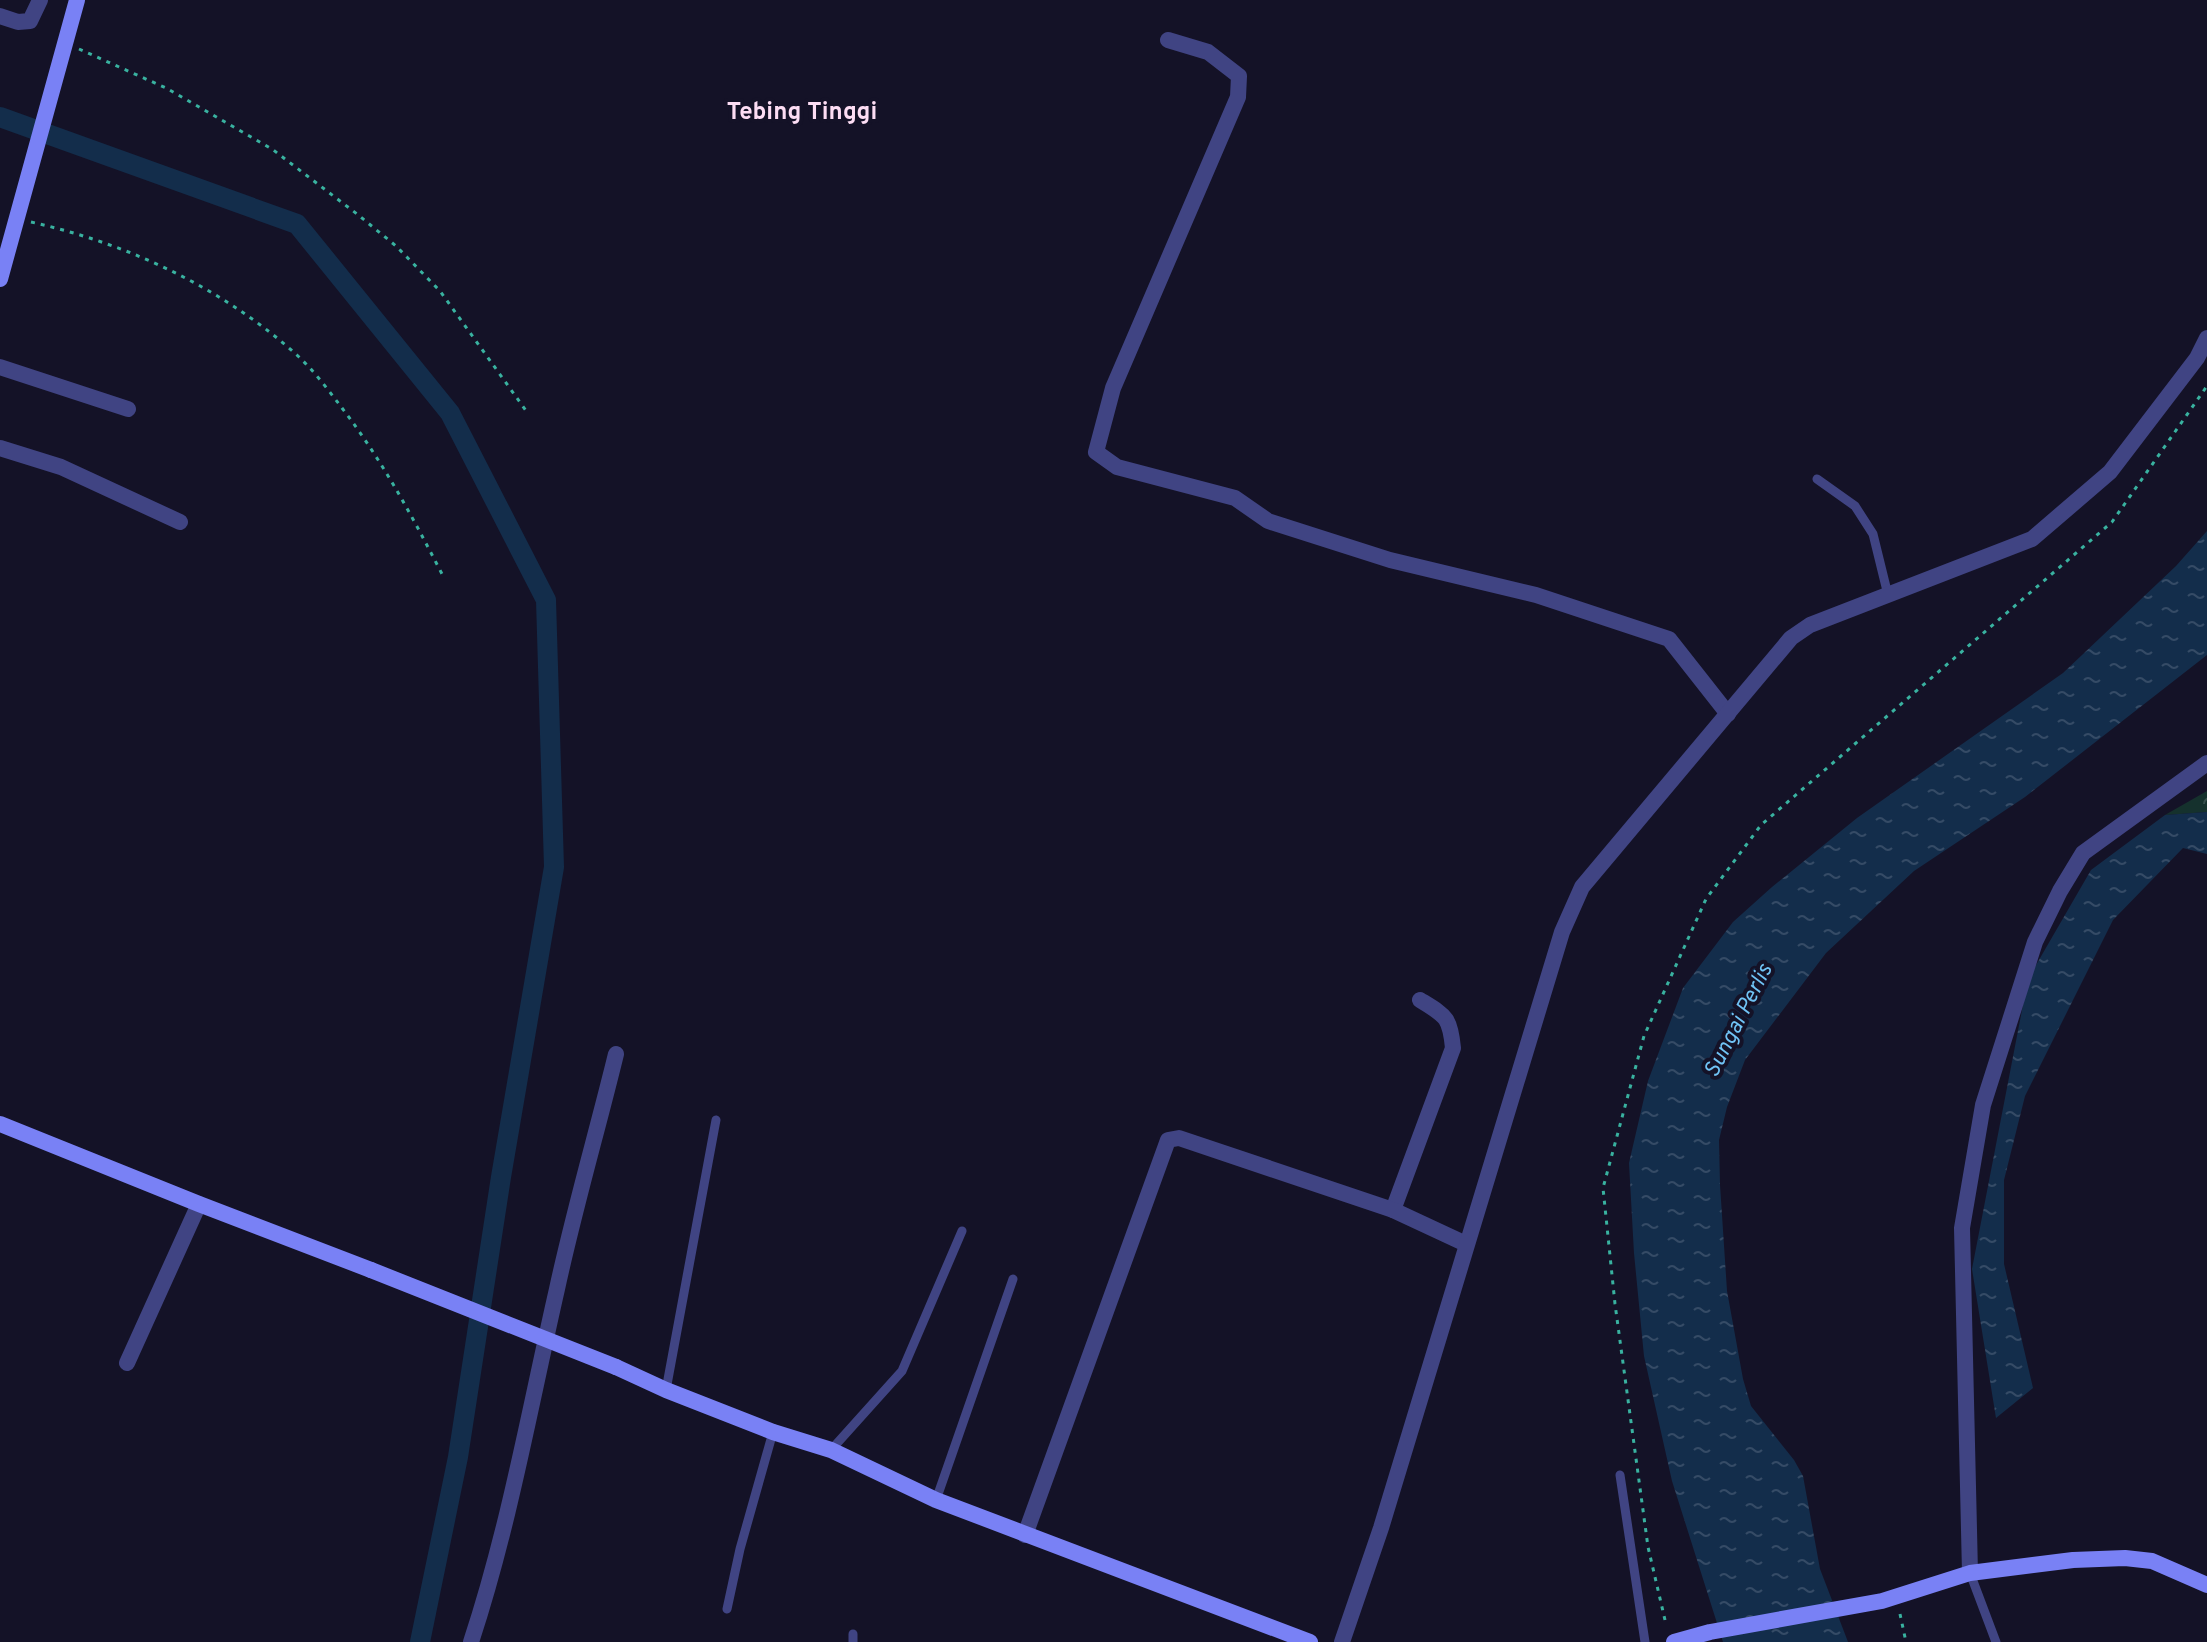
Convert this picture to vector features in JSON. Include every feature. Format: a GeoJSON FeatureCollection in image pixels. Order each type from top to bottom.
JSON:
{"type":"FeatureCollection","features":[{"type":"Feature","properties":{"kind":"main road"},"geometry":{"type":"LineString","coordinates":[[0,279],[77,0]]}},
{"type":"Feature","properties":{"kind":"main road"},"geometry":{"type":"LineString","coordinates":[[0,1124],[773,1432],[831,1450],[936,1500],[1310,1642]]}},
{"type":"Feature","properties":{"kind":"main road"},"geometry":{"type":"LineString","coordinates":[[1682,1641],[1710,1632],[1889,1599],[1970,1573],[2073,1560],[2125,1558],[2152,1561],[2207,1585]]}},
{"type":"Feature","properties":{"kind":"street"},"geometry":{"type":"LineString","coordinates":[[0,16],[18,22],[30,21],[40,0]]}},
{"type":"Feature","properties":{"kind":"street"},"geometry":{"type":"LineString","coordinates":[[1168,40],[1208,52],[1239,76],[1238,97],[1113,388],[1096,452],[1117,467],[1235,498],[1268,521],[1283,526],[1390,560],[1536,595],[1669,639],[1728,714]]}},
{"type":"Feature","properties":{"kind":"street"},"geometry":{"type":"LineString","coordinates":[[1342,1642],[1381,1528],[1562,932],[1582,887],[1791,638],[1810,625],[2032,539],[2110,472],[2197,358],[2207,338]]}},
{"type":"Feature","properties":{"kind":"street"},"geometry":{"type":"LineString","coordinates":[[0,367],[128,409]]}},
{"type":"Feature","properties":{"kind":"street"},"geometry":{"type":"LineString","coordinates":[[0,448],[61,467],[180,522]]}},
{"type":"Feature","properties":{"kind":"street"},"geometry":{"type":"LineString","coordinates":[[1970,1573],[1962,1228],[1983,1105],[2035,942],[2083,853],[2207,763]]}},
{"type":"Feature","properties":{"kind":"street"},"geometry":{"type":"LineString","coordinates":[[1393,1210],[1453,1048],[1451,1030],[1444,1015],[1420,1000]]}},
{"type":"Feature","properties":{"kind":"street"},"geometry":{"type":"LineString","coordinates":[[471,1642],[518,1467],[557,1286],[616,1054]]}},
{"type":"Feature","properties":{"kind":"street"},"geometry":{"type":"LineString","coordinates":[[1025,1535],[1168,1140],[1179,1138],[1393,1210],[1466,1244]]}},
{"type":"Feature","properties":{"kind":"street"},"geometry":{"type":"LineString","coordinates":[[127,1363],[199,1204]]}},
{"type":"Feature","properties":{"kind":"lane"},"geometry":{"type":"LineString","coordinates":[[1817,479],[1855,506],[1873,534],[1888,595]]}},
{"type":"Feature","properties":{"kind":"lane"},"geometry":{"type":"LineString","coordinates":[[666,1390],[716,1120]]}},
{"type":"Feature","properties":{"kind":"lane"},"geometry":{"type":"LineString","coordinates":[[831,1450],[902,1371],[962,1231]]}},
{"type":"Feature","properties":{"kind":"lane"},"geometry":{"type":"LineString","coordinates":[[936,1500],[1013,1279]]}},
{"type":"Feature","properties":{"kind":"lane"},"geometry":{"type":"LineString","coordinates":[[727,1609],[740,1549],[773,1432]]}},
{"type":"Feature","properties":{"kind":"lane"},"geometry":{"type":"LineString","coordinates":[[1620,1475],[1645,1642]]}},
{"type":"Feature","properties":{"kind":"lane"},"geometry":{"type":"LineString","coordinates":[[1970,1573],[1996,1642]]}},
{"type":"Feature","properties":{"kind":"path"},"geometry":{"type":"LineString","coordinates":[[65,42],[166,88],[272,149],[357,214],[396,246],[440,291],[527,412]]}},
{"type":"Feature","properties":{"kind":"path"},"geometry":{"type":"LineString","coordinates":[[16,218],[111,243],[155,264],[209,291],[260,325],[301,358],[377,454],[442,574]]}},
{"type":"Feature","properties":{"kind":"path"},"geometry":{"type":"LineString","coordinates":[[1665,1620],[1648,1547],[1615,1304],[1603,1188],[1644,1036],[1706,899],[1761,825],[2112,522],[2207,386]]}},
{"type":"Feature","properties":{"kind":"path"},"geometry":{"type":"LineString","coordinates":[[1889,1599],[1906,1642]]}},
{"type":"Feature","properties":{"kind":"green space"},"geometry":{"type":"Polygon","coordinates":[[[2207,791],[2207,812],[2165,815],[2207,791]]]}},
{"type":"Feature","properties":{"kind":"water","name":"Sungai Perlis"},"geometry":{"type":"Polygon","coordinates":[[[2207,531],[2207,655],[2025,797],[1914,871],[1826,953],[1745,1060],[1727,1107],[1719,1140],[1727,1291],[1751,1406],[1803,1476],[1820,1569],[1848,1642],[1723,1642],[1672,1481],[1644,1356],[1634,1253],[1629,1163],[1648,1081],[1683,988],[1733,922],[1772,887],[1857,818],[2063,673],[2176,566],[2207,531]]]}},
{"type":"Feature","properties":{"kind":"water"},"geometry":{"type":"Polygon","coordinates":[[[2207,812],[2207,854],[2183,848],[2113,920],[2025,1096],[2004,1180],[2004,1264],[2033,1388],[1996,1418],[1972,1269],[2028,979],[2091,870],[2165,815],[2207,812]]]}},
{"type":"Feature","properties":{"kind":"waterway"},"geometry":{"type":"LineString","coordinates":[[0,117],[297,224],[450,413],[546,600],[554,867],[501,1177],[458,1457],[420,1642]]}},
{"type":"Feature","properties":{"kind":"district","name":"Tebing Tinggi"},"geometry":{"type":"Point","coordinates":[802,111]}}]}
